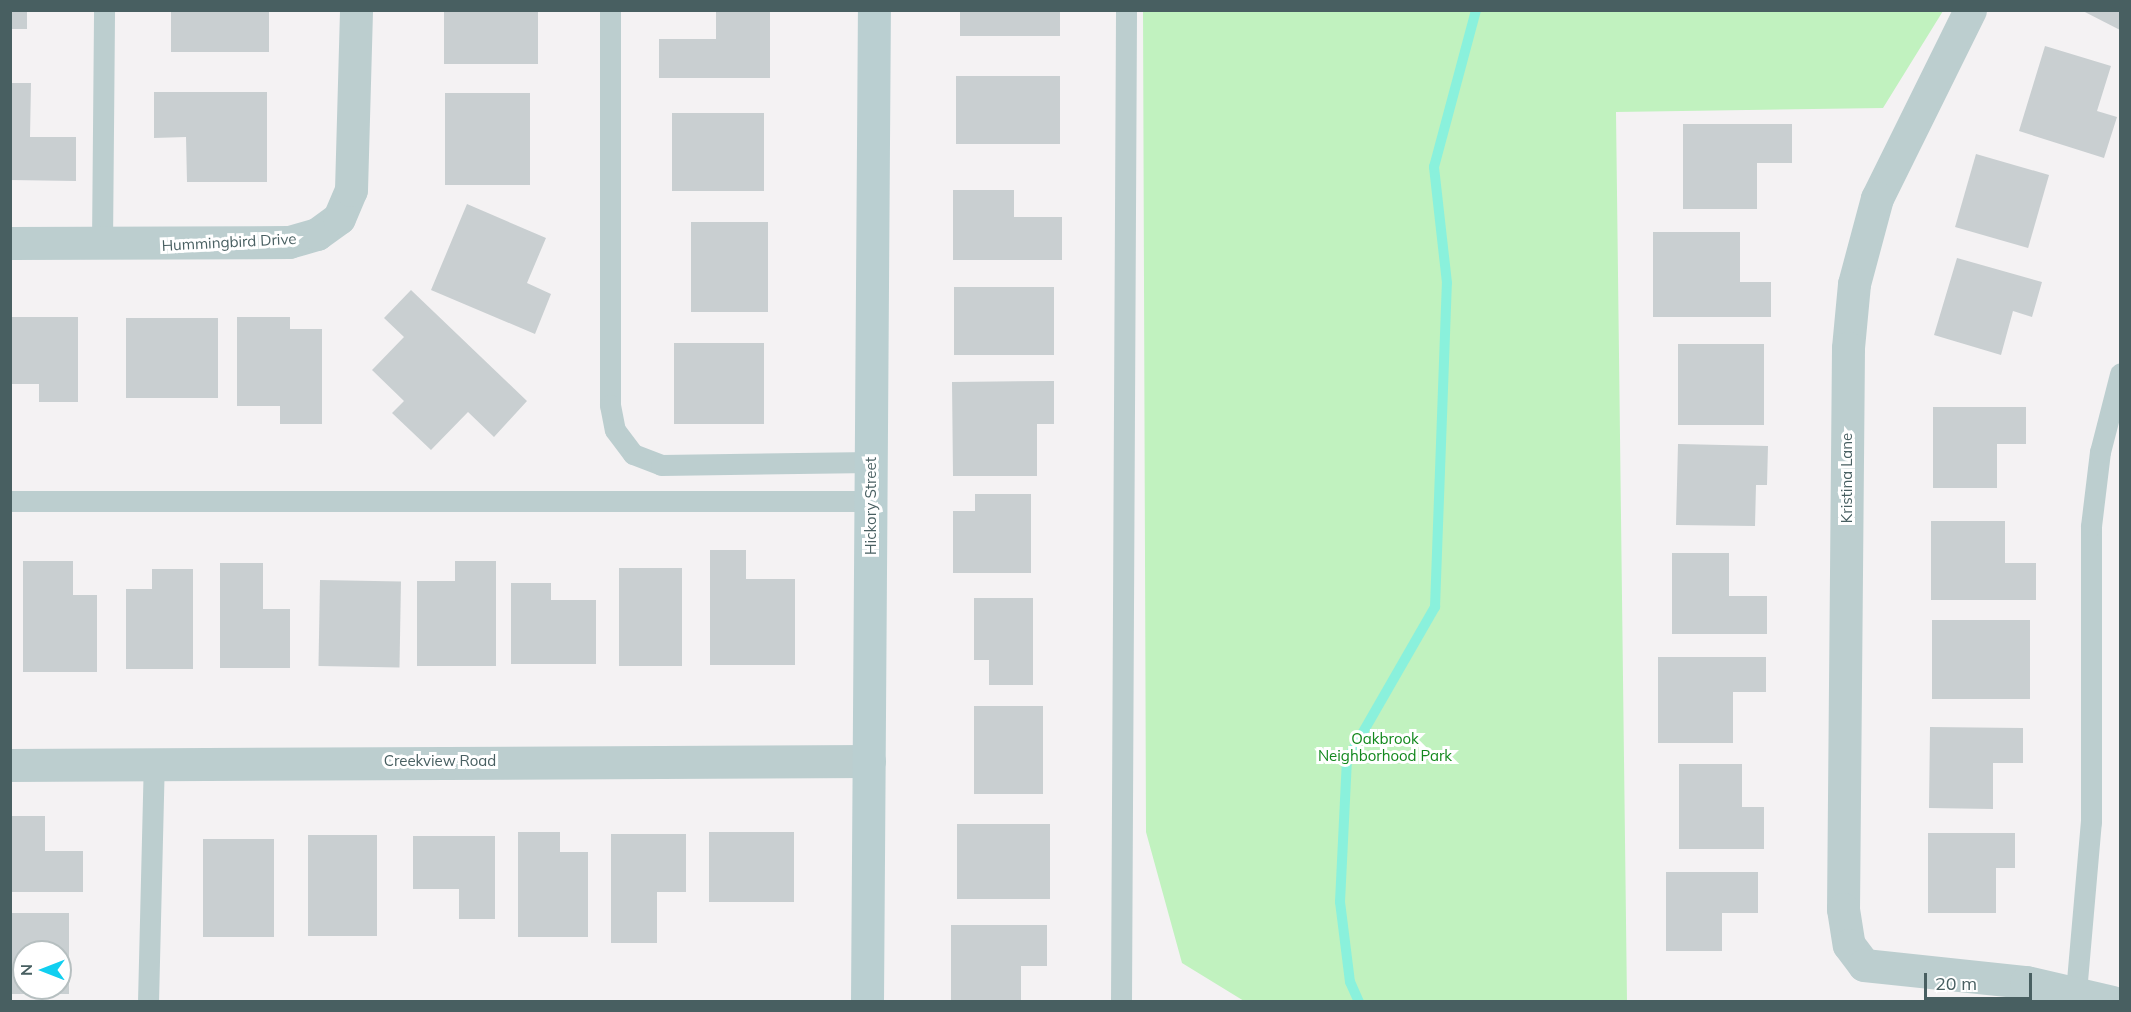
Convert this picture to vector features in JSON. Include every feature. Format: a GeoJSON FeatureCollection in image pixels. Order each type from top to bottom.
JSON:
{"type":"FeatureCollection","features":[{"type":"Feature","properties":{"kind":"street","name":"Hummingbird Drive"},"geometry":{"type":"LineString","coordinates":[[10,243],[102,245],[289,242],[317,234],[339,218],[351,190],[354,155],[356,10]]}},
{"type":"Feature","properties":{"kind":"street","name":"Hickory Street"},"geometry":{"type":"LineString","coordinates":[[867,1002],[874,10]]}},
{"type":"Feature","properties":{"kind":"street","name":"Kristina Lane"},"geometry":{"type":"LineString","coordinates":[[1970,10],[1877,198],[1854,284],[1848,348],[1843,909],[1849,945],[1864,965],[2076,992]]}},
{"type":"Feature","properties":{"kind":"street","name":"Creekview Road"},"geometry":{"type":"LineString","coordinates":[[10,765],[869,761]]}},
{"type":"Feature","properties":{"kind":"street"},"geometry":{"type":"LineString","coordinates":[[2076,992],[2112,1002]]}},
{"type":"Feature","properties":{"kind":"lane"},"geometry":{"type":"LineString","coordinates":[[102,245],[104,10]]}},
{"type":"Feature","properties":{"kind":"lane"},"geometry":{"type":"LineString","coordinates":[[610,10],[610,405],[615,430],[633,454],[661,465],[871,462]]}},
{"type":"Feature","properties":{"kind":"lane"},"geometry":{"type":"LineString","coordinates":[[1121,1002],[1126,10]]}},
{"type":"Feature","properties":{"kind":"lane"},"geometry":{"type":"LineString","coordinates":[[2076,992],[2091,822],[2091,526],[2100,452],[2121,374]]}},
{"type":"Feature","properties":{"kind":"lane"},"geometry":{"type":"LineString","coordinates":[[10,501],[871,501]]}},
{"type":"Feature","properties":{"kind":"lane"},"geometry":{"type":"LineString","coordinates":[[148,1002],[154,763]]}},
{"type":"Feature","properties":{"kind":"green space","name":"Oakbrook Neighborhood Park"},"geometry":{"type":"Polygon","coordinates":[[[1143,11],[1943,11],[1883,108],[1616,112],[1627,1001],[1244,1001],[1182,963],[1146,832],[1143,11]]]}},
{"type":"Feature","properties":{"kind":"building"},"geometry":{"type":"Polygon","coordinates":[[[10,10],[27,10],[27,29],[10,29],[10,10]]]}},
{"type":"Feature","properties":{"kind":"building"},"geometry":{"type":"Polygon","coordinates":[[[171,10],[269,10],[269,52],[171,52],[171,10]]]}},
{"type":"Feature","properties":{"kind":"building"},"geometry":{"type":"Polygon","coordinates":[[[444,10],[538,10],[538,64],[444,64],[444,10]]]}},
{"type":"Feature","properties":{"kind":"building"},"geometry":{"type":"Polygon","coordinates":[[[716,10],[770,10],[770,78],[659,78],[659,39],[716,39],[716,10]]]}},
{"type":"Feature","properties":{"kind":"building"},"geometry":{"type":"Polygon","coordinates":[[[960,10],[1060,10],[1060,36],[960,36],[960,10]]]}},
{"type":"Feature","properties":{"kind":"building"},"geometry":{"type":"Polygon","coordinates":[[[2081,10],[2120,10],[2120,30],[2081,10]]]}},
{"type":"Feature","properties":{"kind":"building"},"geometry":{"type":"Polygon","coordinates":[[[2045,46],[2111,66],[2097,111],[2117,117],[2104,158],[2019,131],[2045,46]]]}},
{"type":"Feature","properties":{"kind":"building"},"geometry":{"type":"Polygon","coordinates":[[[956,76],[1060,76],[1060,144],[956,144],[956,76]]]}},
{"type":"Feature","properties":{"kind":"building"},"geometry":{"type":"Polygon","coordinates":[[[10,83],[31,83],[30,137],[76,137],[76,181],[10,180],[10,83]]]}},
{"type":"Feature","properties":{"kind":"building"},"geometry":{"type":"Polygon","coordinates":[[[154,92],[267,92],[267,182],[187,182],[186,137],[154,138],[154,92]]]}},
{"type":"Feature","properties":{"kind":"building"},"geometry":{"type":"Polygon","coordinates":[[[445,93],[530,93],[530,185],[445,185],[445,93]]]}},
{"type":"Feature","properties":{"kind":"building"},"geometry":{"type":"Polygon","coordinates":[[[672,113],[764,113],[764,191],[672,191],[672,113]]]}},
{"type":"Feature","properties":{"kind":"building"},"geometry":{"type":"Polygon","coordinates":[[[1683,124],[1792,124],[1792,163],[1757,163],[1757,209],[1683,209],[1683,124]]]}},
{"type":"Feature","properties":{"kind":"building"},"geometry":{"type":"Polygon","coordinates":[[[1976,154],[2049,175],[2028,248],[1955,227],[1976,154]]]}},
{"type":"Feature","properties":{"kind":"building"},"geometry":{"type":"Polygon","coordinates":[[[953,190],[1014,190],[1014,217],[1062,217],[1062,260],[953,260],[953,190]]]}},
{"type":"Feature","properties":{"kind":"building"},"geometry":{"type":"Polygon","coordinates":[[[467,204],[546,238],[527,283],[551,294],[535,334],[431,290],[467,204]]]}},
{"type":"Feature","properties":{"kind":"building"},"geometry":{"type":"Polygon","coordinates":[[[691,222],[768,222],[768,312],[691,312],[691,222]]]}},
{"type":"Feature","properties":{"kind":"building"},"geometry":{"type":"Polygon","coordinates":[[[1653,232],[1740,232],[1740,282],[1771,282],[1771,317],[1653,317],[1653,232]]]}},
{"type":"Feature","properties":{"kind":"building"},"geometry":{"type":"Polygon","coordinates":[[[1957,258],[2042,282],[2032,317],[2013,311],[2001,355],[1934,335],[1957,258]]]}},
{"type":"Feature","properties":{"kind":"building"},"geometry":{"type":"Polygon","coordinates":[[[954,287],[1054,287],[1054,355],[954,355],[954,287]]]}},
{"type":"Feature","properties":{"kind":"building"},"geometry":{"type":"Polygon","coordinates":[[[411,290],[527,401],[494,437],[468,412],[431,450],[392,413],[404,401],[372,370],[404,337],[384,318],[411,290]]]}},
{"type":"Feature","properties":{"kind":"building"},"geometry":{"type":"Polygon","coordinates":[[[10,317],[78,317],[78,402],[39,402],[39,384],[10,384],[10,317]]]}},
{"type":"Feature","properties":{"kind":"building"},"geometry":{"type":"Polygon","coordinates":[[[237,317],[290,317],[290,329],[322,329],[322,424],[280,424],[280,406],[237,406],[237,317]]]}},
{"type":"Feature","properties":{"kind":"building"},"geometry":{"type":"Polygon","coordinates":[[[126,318],[218,318],[218,398],[126,398],[126,318]]]}},
{"type":"Feature","properties":{"kind":"building"},"geometry":{"type":"Polygon","coordinates":[[[674,343],[764,343],[764,424],[674,424],[674,343]]]}},
{"type":"Feature","properties":{"kind":"building"},"geometry":{"type":"Polygon","coordinates":[[[1678,344],[1764,344],[1764,425],[1678,425],[1678,344]]]}},
{"type":"Feature","properties":{"kind":"building"},"geometry":{"type":"Polygon","coordinates":[[[1054,381],[1054,424],[1037,424],[1037,476],[953,476],[952,382],[1054,381]]]}},
{"type":"Feature","properties":{"kind":"building"},"geometry":{"type":"Polygon","coordinates":[[[1933,407],[2026,407],[2026,444],[1997,444],[1997,488],[1933,488],[1933,407]]]}},
{"type":"Feature","properties":{"kind":"building"},"geometry":{"type":"Polygon","coordinates":[[[1678,444],[1768,446],[1767,485],[1756,485],[1755,526],[1676,525],[1678,444]]]}},
{"type":"Feature","properties":{"kind":"building"},"geometry":{"type":"Polygon","coordinates":[[[975,494],[1031,494],[1031,573],[953,573],[953,511],[975,511],[975,494]]]}},
{"type":"Feature","properties":{"kind":"building"},"geometry":{"type":"Polygon","coordinates":[[[1931,521],[2005,521],[2005,563],[2036,563],[2036,600],[1931,600],[1931,521]]]}},
{"type":"Feature","properties":{"kind":"building"},"geometry":{"type":"Polygon","coordinates":[[[710,550],[746,550],[746,579],[795,579],[795,665],[710,665],[710,550]]]}},
{"type":"Feature","properties":{"kind":"building"},"geometry":{"type":"Polygon","coordinates":[[[1672,553],[1729,553],[1729,596],[1767,596],[1767,634],[1672,634],[1672,553]]]}},
{"type":"Feature","properties":{"kind":"building"},"geometry":{"type":"Polygon","coordinates":[[[23,561],[73,561],[73,595],[97,595],[97,672],[23,672],[23,561]]]}},
{"type":"Feature","properties":{"kind":"building"},"geometry":{"type":"Polygon","coordinates":[[[455,561],[496,561],[496,666],[417,666],[417,581],[455,581],[455,561]]]}},
{"type":"Feature","properties":{"kind":"building"},"geometry":{"type":"Polygon","coordinates":[[[220,563],[263,563],[263,609],[290,609],[290,668],[220,668],[220,563]]]}},
{"type":"Feature","properties":{"kind":"building"},"geometry":{"type":"Polygon","coordinates":[[[619,568],[682,568],[682,666],[619,666],[619,568]]]}},
{"type":"Feature","properties":{"kind":"building"},"geometry":{"type":"Polygon","coordinates":[[[152,569],[193,569],[193,669],[126,669],[126,589],[152,589],[152,569]]]}},
{"type":"Feature","properties":{"kind":"building"},"geometry":{"type":"Polygon","coordinates":[[[320,580],[401,581],[399,667],[318,666],[320,580]]]}},
{"type":"Feature","properties":{"kind":"building"},"geometry":{"type":"Polygon","coordinates":[[[511,583],[551,583],[551,600],[596,600],[596,664],[511,664],[511,583]]]}},
{"type":"Feature","properties":{"kind":"building"},"geometry":{"type":"Polygon","coordinates":[[[974,598],[1033,598],[1033,685],[989,685],[989,660],[974,660],[974,598]]]}},
{"type":"Feature","properties":{"kind":"building"},"geometry":{"type":"Polygon","coordinates":[[[1932,620],[2030,620],[2030,699],[1932,699],[1932,620]]]}},
{"type":"Feature","properties":{"kind":"building"},"geometry":{"type":"Polygon","coordinates":[[[1658,657],[1766,657],[1766,692],[1733,692],[1733,743],[1658,743],[1658,657]]]}},
{"type":"Feature","properties":{"kind":"building"},"geometry":{"type":"Polygon","coordinates":[[[974,706],[1043,706],[1043,794],[974,794],[974,706]]]}},
{"type":"Feature","properties":{"kind":"building"},"geometry":{"type":"Polygon","coordinates":[[[1930,727],[2023,728],[2023,763],[1993,763],[1993,809],[1929,808],[1930,727]]]}},
{"type":"Feature","properties":{"kind":"building"},"geometry":{"type":"Polygon","coordinates":[[[1679,764],[1742,764],[1742,807],[1764,807],[1764,849],[1679,849],[1679,764]]]}},
{"type":"Feature","properties":{"kind":"building"},"geometry":{"type":"Polygon","coordinates":[[[10,816],[45,816],[45,851],[83,851],[83,892],[10,892],[10,816]]]}},
{"type":"Feature","properties":{"kind":"building"},"geometry":{"type":"Polygon","coordinates":[[[957,824],[1050,824],[1050,899],[957,899],[957,824]]]}},
{"type":"Feature","properties":{"kind":"building"},"geometry":{"type":"Polygon","coordinates":[[[518,832],[560,832],[560,852],[588,852],[588,937],[518,937],[518,832]]]}},
{"type":"Feature","properties":{"kind":"building"},"geometry":{"type":"Polygon","coordinates":[[[709,832],[794,832],[794,902],[709,902],[709,832]]]}},
{"type":"Feature","properties":{"kind":"building"},"geometry":{"type":"Polygon","coordinates":[[[1928,833],[2015,833],[2015,868],[1996,868],[1996,913],[1928,913],[1928,833]]]}},
{"type":"Feature","properties":{"kind":"building"},"geometry":{"type":"Polygon","coordinates":[[[611,834],[686,834],[686,892],[657,892],[657,943],[611,943],[611,834]]]}},
{"type":"Feature","properties":{"kind":"building"},"geometry":{"type":"Polygon","coordinates":[[[308,835],[377,835],[377,936],[308,936],[308,835]]]}},
{"type":"Feature","properties":{"kind":"building"},"geometry":{"type":"Polygon","coordinates":[[[413,836],[495,836],[495,919],[459,919],[459,889],[413,889],[413,836]]]}},
{"type":"Feature","properties":{"kind":"building"},"geometry":{"type":"Polygon","coordinates":[[[203,839],[274,839],[274,937],[203,937],[203,839]]]}},
{"type":"Feature","properties":{"kind":"building"},"geometry":{"type":"Polygon","coordinates":[[[1666,872],[1758,872],[1758,913],[1722,913],[1722,951],[1666,951],[1666,872]]]}},
{"type":"Feature","properties":{"kind":"building"},"geometry":{"type":"Polygon","coordinates":[[[10,913],[69,913],[69,940],[12,940],[12,994],[10,994],[10,913]]]}},
{"type":"Feature","properties":{"kind":"building"},"geometry":{"type":"Polygon","coordinates":[[[951,925],[1047,925],[1047,966],[1021,966],[1021,1000],[951,1000],[951,925]]]}},
{"type":"Feature","properties":{"kind":"waterway"},"geometry":{"type":"LineString","coordinates":[[1359,1002],[1350,982],[1340,902],[1347,760],[1435,607],[1447,283],[1434,167],[1476,10]]}}]}
